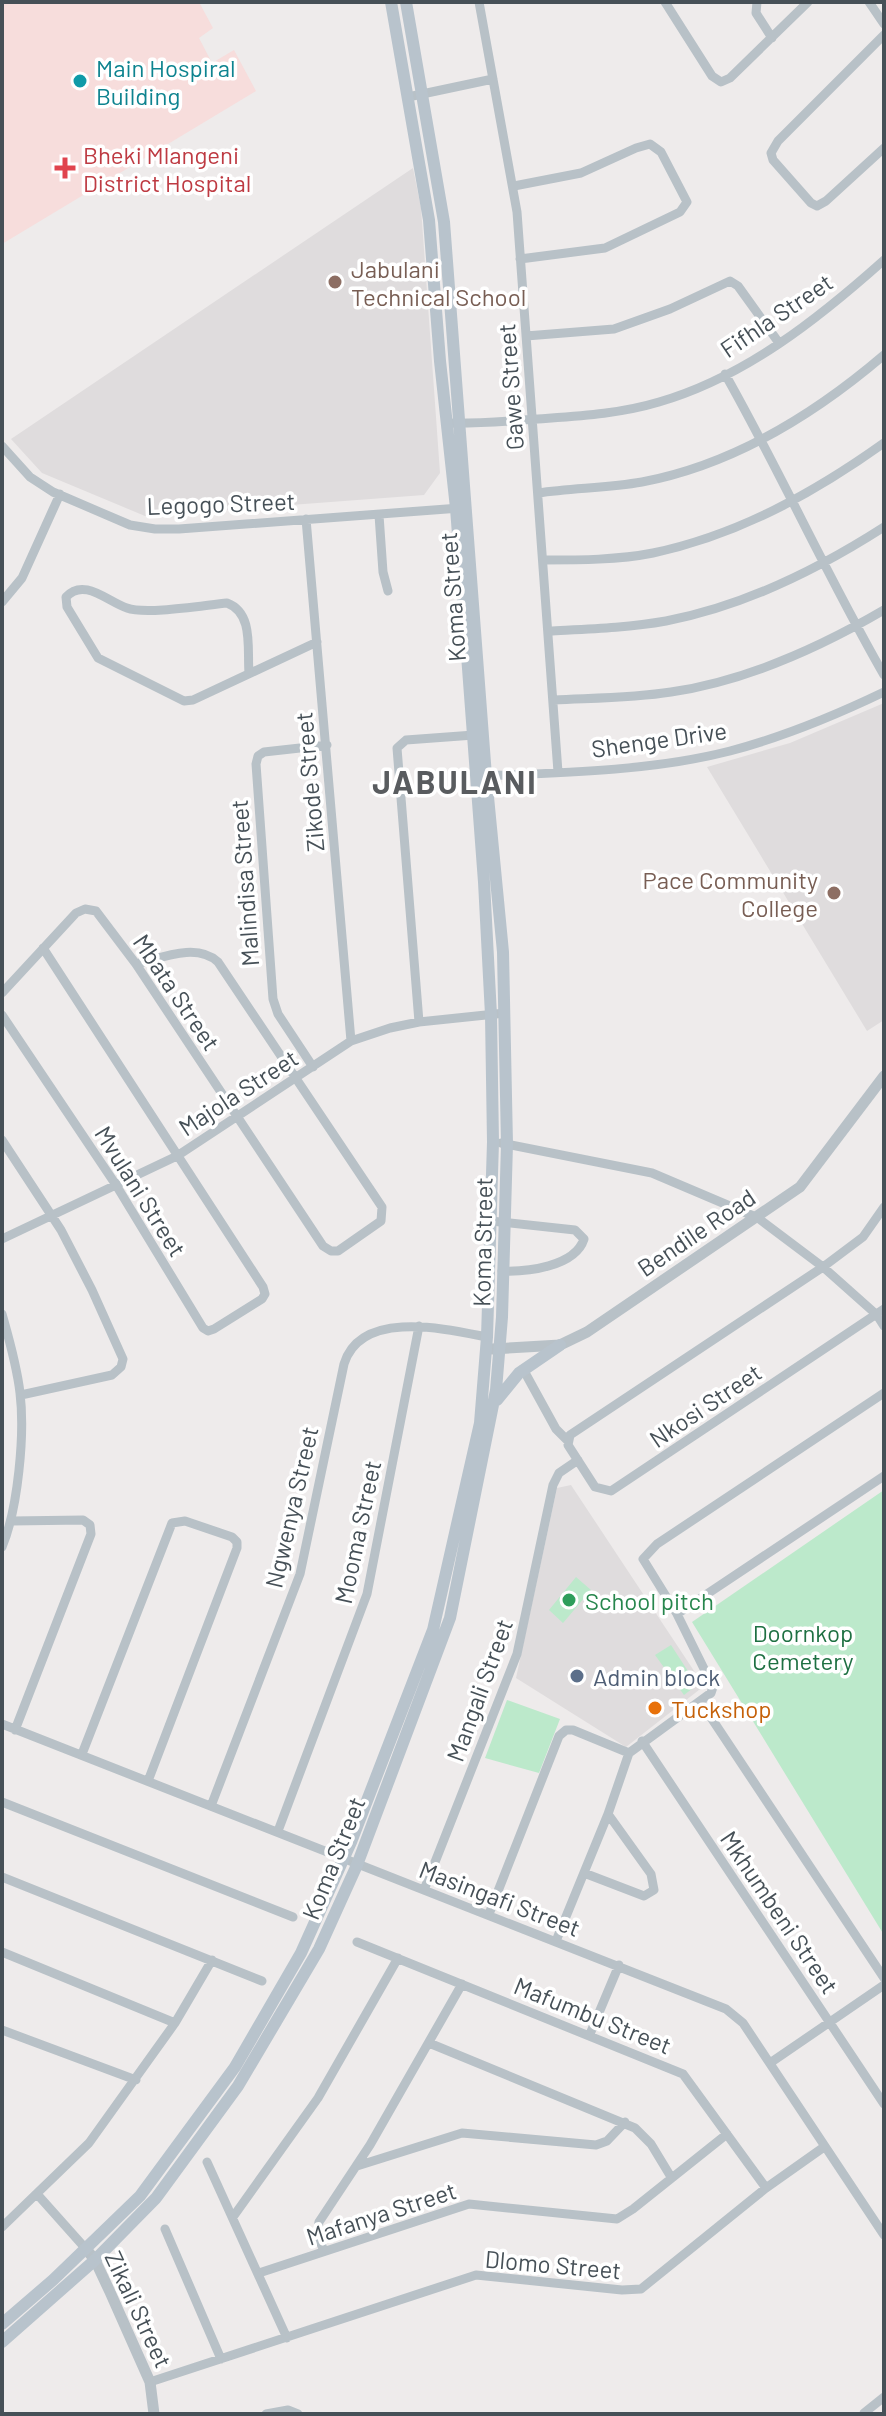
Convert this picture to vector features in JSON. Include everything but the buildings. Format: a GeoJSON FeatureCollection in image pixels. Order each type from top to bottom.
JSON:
{"type":"FeatureCollection","features":[{"type":"Feature","properties":{"kind":"main road","name":"Koma Street"},"geometry":{"type":"LineString","coordinates":[[2,2342],[95,2260],[156,2198],[238,2086],[319,1949],[357,1865],[450,1618],[493,1406],[501,1350],[502,1271],[493,1142],[482,776],[454,423],[442,211],[391,2]]}},
{"type":"Feature","properties":{"kind":"main road","name":"Koma Street"},"geometry":{"type":"LineString","coordinates":[[406,2],[415,95]]}},
{"type":"Feature","properties":{"kind":"main road","name":"Koma Street"},"geometry":{"type":"LineString","coordinates":[[2,2324],[140,2196],[235,2067],[301,1953],[344,1859],[438,1615],[480,1423],[497,1221],[507,1144],[501,918],[474,735],[462,508]]}},
{"type":"Feature","properties":{"kind":"main road"},"geometry":{"type":"LineString","coordinates":[[493,1406],[523,1369],[560,1345]]}},
{"type":"Feature","properties":{"kind":"street","name":"Gawe Street"},"geometry":{"type":"LineString","coordinates":[[479,2],[514,186],[558,772]]}},
{"type":"Feature","properties":{"kind":"street"},"geometry":{"type":"LineString","coordinates":[[665,2],[715,79],[721,82],[730,78],[808,2]]}},
{"type":"Feature","properties":{"kind":"street"},"geometry":{"type":"LineString","coordinates":[[757,2],[755,11],[772,38]]}},
{"type":"Feature","properties":{"kind":"street"},"geometry":{"type":"LineString","coordinates":[[869,2],[884,24]]}},
{"type":"Feature","properties":{"kind":"street"},"geometry":{"type":"LineString","coordinates":[[884,35],[772,147],[773,160],[811,203],[819,206],[884,148]]}},
{"type":"Feature","properties":{"kind":"street"},"geometry":{"type":"LineString","coordinates":[[415,95],[493,79]]}},
{"type":"Feature","properties":{"kind":"street"},"geometry":{"type":"LineString","coordinates":[[514,186],[581,173],[650,144],[661,152],[686,196],[687,205],[680,212],[611,246],[593,251],[520,259]]}},
{"type":"Feature","properties":{"kind":"street","name":"Fifhla Street"},"geometry":{"type":"LineString","coordinates":[[454,423],[622,412],[684,393],[779,343],[846,294],[883,262]]}},
{"type":"Feature","properties":{"kind":"street"},"geometry":{"type":"LineString","coordinates":[[526,336],[596,332],[626,326],[681,305],[730,281],[738,286],[779,343]]}},
{"type":"Feature","properties":{"kind":"street"},"geometry":{"type":"LineString","coordinates":[[538,493],[643,482],[691,468],[762,439],[842,389],[884,355]]}},
{"type":"Feature","properties":{"kind":"street"},"geometry":{"type":"LineString","coordinates":[[725,374],[884,675]]}},
{"type":"Feature","properties":{"kind":"street"},"geometry":{"type":"LineString","coordinates":[[543,560],[652,553],[704,539],[792,503],[884,443]]}},
{"type":"Feature","properties":{"kind":"street","name":"Legogo Street"},"geometry":{"type":"LineString","coordinates":[[2,446],[36,483],[130,525],[155,529],[462,508]]}},
{"type":"Feature","properties":{"kind":"street"},"geometry":{"type":"LineString","coordinates":[[2,602],[22,578],[60,494]]}},
{"type":"Feature","properties":{"kind":"street"},"geometry":{"type":"LineString","coordinates":[[379,515],[383,572],[388,591]]}},
{"type":"Feature","properties":{"kind":"street","name":"Zikode Street"},"geometry":{"type":"LineString","coordinates":[[306,519],[351,1041]]}},
{"type":"Feature","properties":{"kind":"street"},"geometry":{"type":"LineString","coordinates":[[549,631],[637,625],[686,616],[741,600],[826,564],[884,527]]}},
{"type":"Feature","properties":{"kind":"street"},"geometry":{"type":"LineString","coordinates":[[249,673],[245,620],[237,607],[230,604],[133,610],[85,588],[74,590],[66,597],[67,607],[98,658],[181,700],[191,701],[317,642]]}},
{"type":"Feature","properties":{"kind":"street"},"geometry":{"type":"LineString","coordinates":[[554,700],[669,692],[720,681],[789,657],[884,610]]}},
{"type":"Feature","properties":{"kind":"street","name":"Shenge Drive"},"geometry":{"type":"LineString","coordinates":[[482,776],[674,762],[727,751],[787,733],[884,692]]}},
{"type":"Feature","properties":{"kind":"street"},"geometry":{"type":"LineString","coordinates":[[419,1022],[397,748],[406,740],[474,735]]}},
{"type":"Feature","properties":{"kind":"street","name":"Malindisa Street"},"geometry":{"type":"LineString","coordinates":[[313,1067],[278,1014],[273,999],[256,764],[258,756],[266,751],[327,745]]}},
{"type":"Feature","properties":{"kind":"street","name":"Mbata Street"},"geometry":{"type":"LineString","coordinates":[[43,948],[79,910],[88,908],[100,914],[320,1242],[329,1250],[341,1249],[381,1221],[383,1210],[296,1078]]}},
{"type":"Feature","properties":{"kind":"street"},"geometry":{"type":"LineString","coordinates":[[2,993],[43,948],[177,1156]]}},
{"type":"Feature","properties":{"kind":"street"},"geometry":{"type":"LineString","coordinates":[[136,964],[198,952],[212,956],[296,1078]]}},
{"type":"Feature","properties":{"kind":"street","name":"Majola Street"},"geometry":{"type":"LineString","coordinates":[[2,1239],[177,1156],[351,1041],[419,1022],[505,1013]]}},
{"type":"Feature","properties":{"kind":"street","name":"Mvulani Street"},"geometry":{"type":"LineString","coordinates":[[2,1015],[116,1185],[204,1329],[214,1329],[265,1296],[264,1289],[177,1156]]}},
{"type":"Feature","properties":{"kind":"street","name":"Bendile Road"},"geometry":{"type":"LineString","coordinates":[[486,1343],[501,1350],[560,1345],[587,1332],[758,1218],[805,1183],[884,1076]]}},
{"type":"Feature","properties":{"kind":"street"},"geometry":{"type":"LineString","coordinates":[[2,1140],[52,1215],[92,1290],[119,1347],[123,1363],[112,1375],[21,1395]]}},
{"type":"Feature","properties":{"kind":"street"},"geometry":{"type":"LineString","coordinates":[[493,1142],[652,1173],[758,1218],[880,1312],[884,1326]]}},
{"type":"Feature","properties":{"kind":"street"},"geometry":{"type":"LineString","coordinates":[[569,1438],[823,1267],[863,1237],[884,1207]]}},
{"type":"Feature","properties":{"kind":"street"},"geometry":{"type":"LineString","coordinates":[[497,1221],[575,1230],[581,1233],[584,1242],[576,1251],[546,1268],[528,1272],[502,1271]]}},
{"type":"Feature","properties":{"kind":"street","name":"Nkosi Street"},"geometry":{"type":"LineString","coordinates":[[523,1369],[556,1429],[569,1438],[595,1487],[611,1491],[880,1312]]}},
{"type":"Feature","properties":{"kind":"street"},"geometry":{"type":"LineString","coordinates":[[2,1314],[21,1395],[12,1521],[2,1547]]}},
{"type":"Feature","properties":{"kind":"street","name":"Ngwenya Street"},"geometry":{"type":"LineString","coordinates":[[211,1806],[300,1574],[345,1359],[355,1345],[372,1334],[398,1327],[419,1326],[486,1343]]}},
{"type":"Feature","properties":{"kind":"street","name":"Mooma Street"},"geometry":{"type":"LineString","coordinates":[[278,1831],[367,1594],[419,1326]]}},
{"type":"Feature","properties":{"kind":"street"},"geometry":{"type":"LineString","coordinates":[[556,1941],[608,1814],[629,1753],[711,1693],[712,1681],[677,1614],[643,1559],[657,1544],[884,1393]]}},
{"type":"Feature","properties":{"kind":"street","name":"Mangali Street"},"geometry":{"type":"LineString","coordinates":[[424,1890],[517,1654],[553,1485],[559,1473],[578,1460]]}},
{"type":"Feature","properties":{"kind":"street"},"geometry":{"type":"LineString","coordinates":[[677,1614],[884,1476]]}},
{"type":"Feature","properties":{"kind":"street"},"geometry":{"type":"LineString","coordinates":[[12,1521],[83,1520],[90,1525],[91,1534],[15,1730]]}},
{"type":"Feature","properties":{"kind":"street"},"geometry":{"type":"LineString","coordinates":[[82,1754],[172,1523],[185,1521],[236,1540],[237,1548],[148,1781]]}},
{"type":"Feature","properties":{"kind":"street"},"geometry":{"type":"LineString","coordinates":[[700,1701],[884,1978]]}},
{"type":"Feature","properties":{"kind":"street","name":"Masingafi Street"},"geometry":{"type":"LineString","coordinates":[[2,1724],[619,1965],[731,2012],[743,2023],[884,2235]]}},
{"type":"Feature","properties":{"kind":"street"},"geometry":{"type":"LineString","coordinates":[[489,1914],[559,1736],[566,1730],[573,1730],[629,1753]]}},
{"type":"Feature","properties":{"kind":"street","name":"Mkhumbeni Street"},"geometry":{"type":"LineString","coordinates":[[642,1741],[884,2104]]}},
{"type":"Feature","properties":{"kind":"street"},"geometry":{"type":"LineString","coordinates":[[2,1802],[293,1917]]}},
{"type":"Feature","properties":{"kind":"street"},"geometry":{"type":"LineString","coordinates":[[584,1873],[644,1896],[654,1890],[651,1874],[608,1814]]}},
{"type":"Feature","properties":{"kind":"street"},"geometry":{"type":"LineString","coordinates":[[2,1877],[262,1981]]}},
{"type":"Feature","properties":{"kind":"street","name":"Mafumbu Street"},"geometry":{"type":"LineString","coordinates":[[357,1942],[590,2034],[686,2076],[766,2188]]}},
{"type":"Feature","properties":{"kind":"street"},"geometry":{"type":"LineString","coordinates":[[2,1952],[175,2023]]}},
{"type":"Feature","properties":{"kind":"street"},"geometry":{"type":"LineString","coordinates":[[233,2217],[318,2098],[398,1958]]}},
{"type":"Feature","properties":{"kind":"street"},"geometry":{"type":"LineString","coordinates":[[2,2227],[84,2149],[175,2023],[212,1960]]}},
{"type":"Feature","properties":{"kind":"street"},"geometry":{"type":"LineString","coordinates":[[590,2034],[619,1965]]}},
{"type":"Feature","properties":{"kind":"street"},"geometry":{"type":"LineString","coordinates":[[324,2251],[317,2234],[319,2222],[357,2166],[462,1984]]}},
{"type":"Feature","properties":{"kind":"street"},"geometry":{"type":"LineString","coordinates":[[770,2063],[884,1985]]}},
{"type":"Feature","properties":{"kind":"street"},"geometry":{"type":"LineString","coordinates":[[2,2030],[136,2080]]}},
{"type":"Feature","properties":{"kind":"street"},"geometry":{"type":"LineString","coordinates":[[429,2043],[625,2122],[645,2136],[671,2177]]}},
{"type":"Feature","properties":{"kind":"street"},"geometry":{"type":"LineString","coordinates":[[357,2166],[462,2133],[596,2145],[607,2141],[625,2122]]}},
{"type":"Feature","properties":{"kind":"street","name":"Mafanya Street"},"geometry":{"type":"LineString","coordinates":[[259,2273],[469,2204],[617,2219],[727,2134]]}},
{"type":"Feature","properties":{"kind":"street","name":"Dlomo Street"},"geometry":{"type":"LineString","coordinates":[[150,2382],[476,2275],[622,2290],[641,2289],[766,2188],[824,2147]]}},
{"type":"Feature","properties":{"kind":"street"},"geometry":{"type":"LineString","coordinates":[[207,2162],[287,2338]]}},
{"type":"Feature","properties":{"kind":"street","name":"Zikali Street"},"geometry":{"type":"LineString","coordinates":[[37,2194],[95,2260],[150,2382],[154,2414]]}},
{"type":"Feature","properties":{"kind":"street"},"geometry":{"type":"LineString","coordinates":[[165,2229],[221,2359]]}},
{"type":"Feature","properties":{"kind":"street"},"geometry":{"type":"LineString","coordinates":[[861,2414],[884,2397]]}},
{"type":"Feature","properties":{"kind":"street"},"geometry":{"type":"LineString","coordinates":[[266,2414],[288,2410],[298,2414]]}},
{"type":"Feature","properties":{"kind":"shaded area","name":"Bheki Mlangeni District Hospital"},"geometry":{"type":"Polygon","coordinates":[[[2,2],[199,2],[213,28],[199,38],[212,63],[234,50],[256,91],[2,244],[2,2]]]}},
{"type":"Feature","properties":{"kind":"shaded area","name":"Jabulani Technical School"},"geometry":{"type":"Polygon","coordinates":[[[413,168],[421,208],[440,473],[424,495],[145,516],[42,473],[11,439],[413,168]]]}},
{"type":"Feature","properties":{"kind":"shaded area","name":"Pace Community College"},"geometry":{"type":"Polygon","coordinates":[[[884,703],[884,1020],[867,1031],[707,767],[790,743],[884,703]]]}},
{"type":"Feature","properties":{"kind":"shaded area"},"geometry":{"type":"Polygon","coordinates":[[[571,1485],[704,1686],[626,1747],[516,1678],[557,1488],[571,1485]]]}},
{"type":"Feature","properties":{"kind":"green space","name":"Doornkop Cemetery"},"geometry":{"type":"Polygon","coordinates":[[[884,1490],[884,1935],[692,1622],[884,1490]]]}},
{"type":"Feature","properties":{"kind":"green space","name":"School pitch"},"geometry":{"type":"Polygon","coordinates":[[[576,1577],[591,1590],[563,1623],[549,1610],[576,1577]]]}},
{"type":"Feature","properties":{"kind":"green space"},"geometry":{"type":"Polygon","coordinates":[[[671,1645],[697,1685],[684,1695],[655,1655],[671,1645]]]}},
{"type":"Feature","properties":{"kind":"green space"},"geometry":{"type":"Polygon","coordinates":[[[507,1700],[560,1719],[539,1773],[485,1758],[507,1700]]]}},
{"type":"Feature","properties":{"kind":"place","name":"Main Hospiral Building"},"geometry":{"type":"Point","coordinates":[80,81]}},
{"type":"Feature","properties":{"kind":"place","name":"Bheki Mlangeni District Hospital"},"geometry":{"type":"Point","coordinates":[65,168]}},
{"type":"Feature","properties":{"kind":"place","name":"Jabulani Technical School"},"geometry":{"type":"Point","coordinates":[335,282]}},
{"type":"Feature","properties":{"kind":"place","name":"Pace Community College"},"geometry":{"type":"Point","coordinates":[834,893]}},
{"type":"Feature","properties":{"kind":"place","name":"School pitch"},"geometry":{"type":"Point","coordinates":[569,1600]}},
{"type":"Feature","properties":{"kind":"place","name":"Admin block"},"geometry":{"type":"Point","coordinates":[577,1676]}},
{"type":"Feature","properties":{"kind":"place","name":"Tuckshop"},"geometry":{"type":"Point","coordinates":[655,1708]}},
{"type":"Feature","properties":{"kind":"district","name":"JABULANI"},"geometry":{"type":"Point","coordinates":[455,781]}}]}
